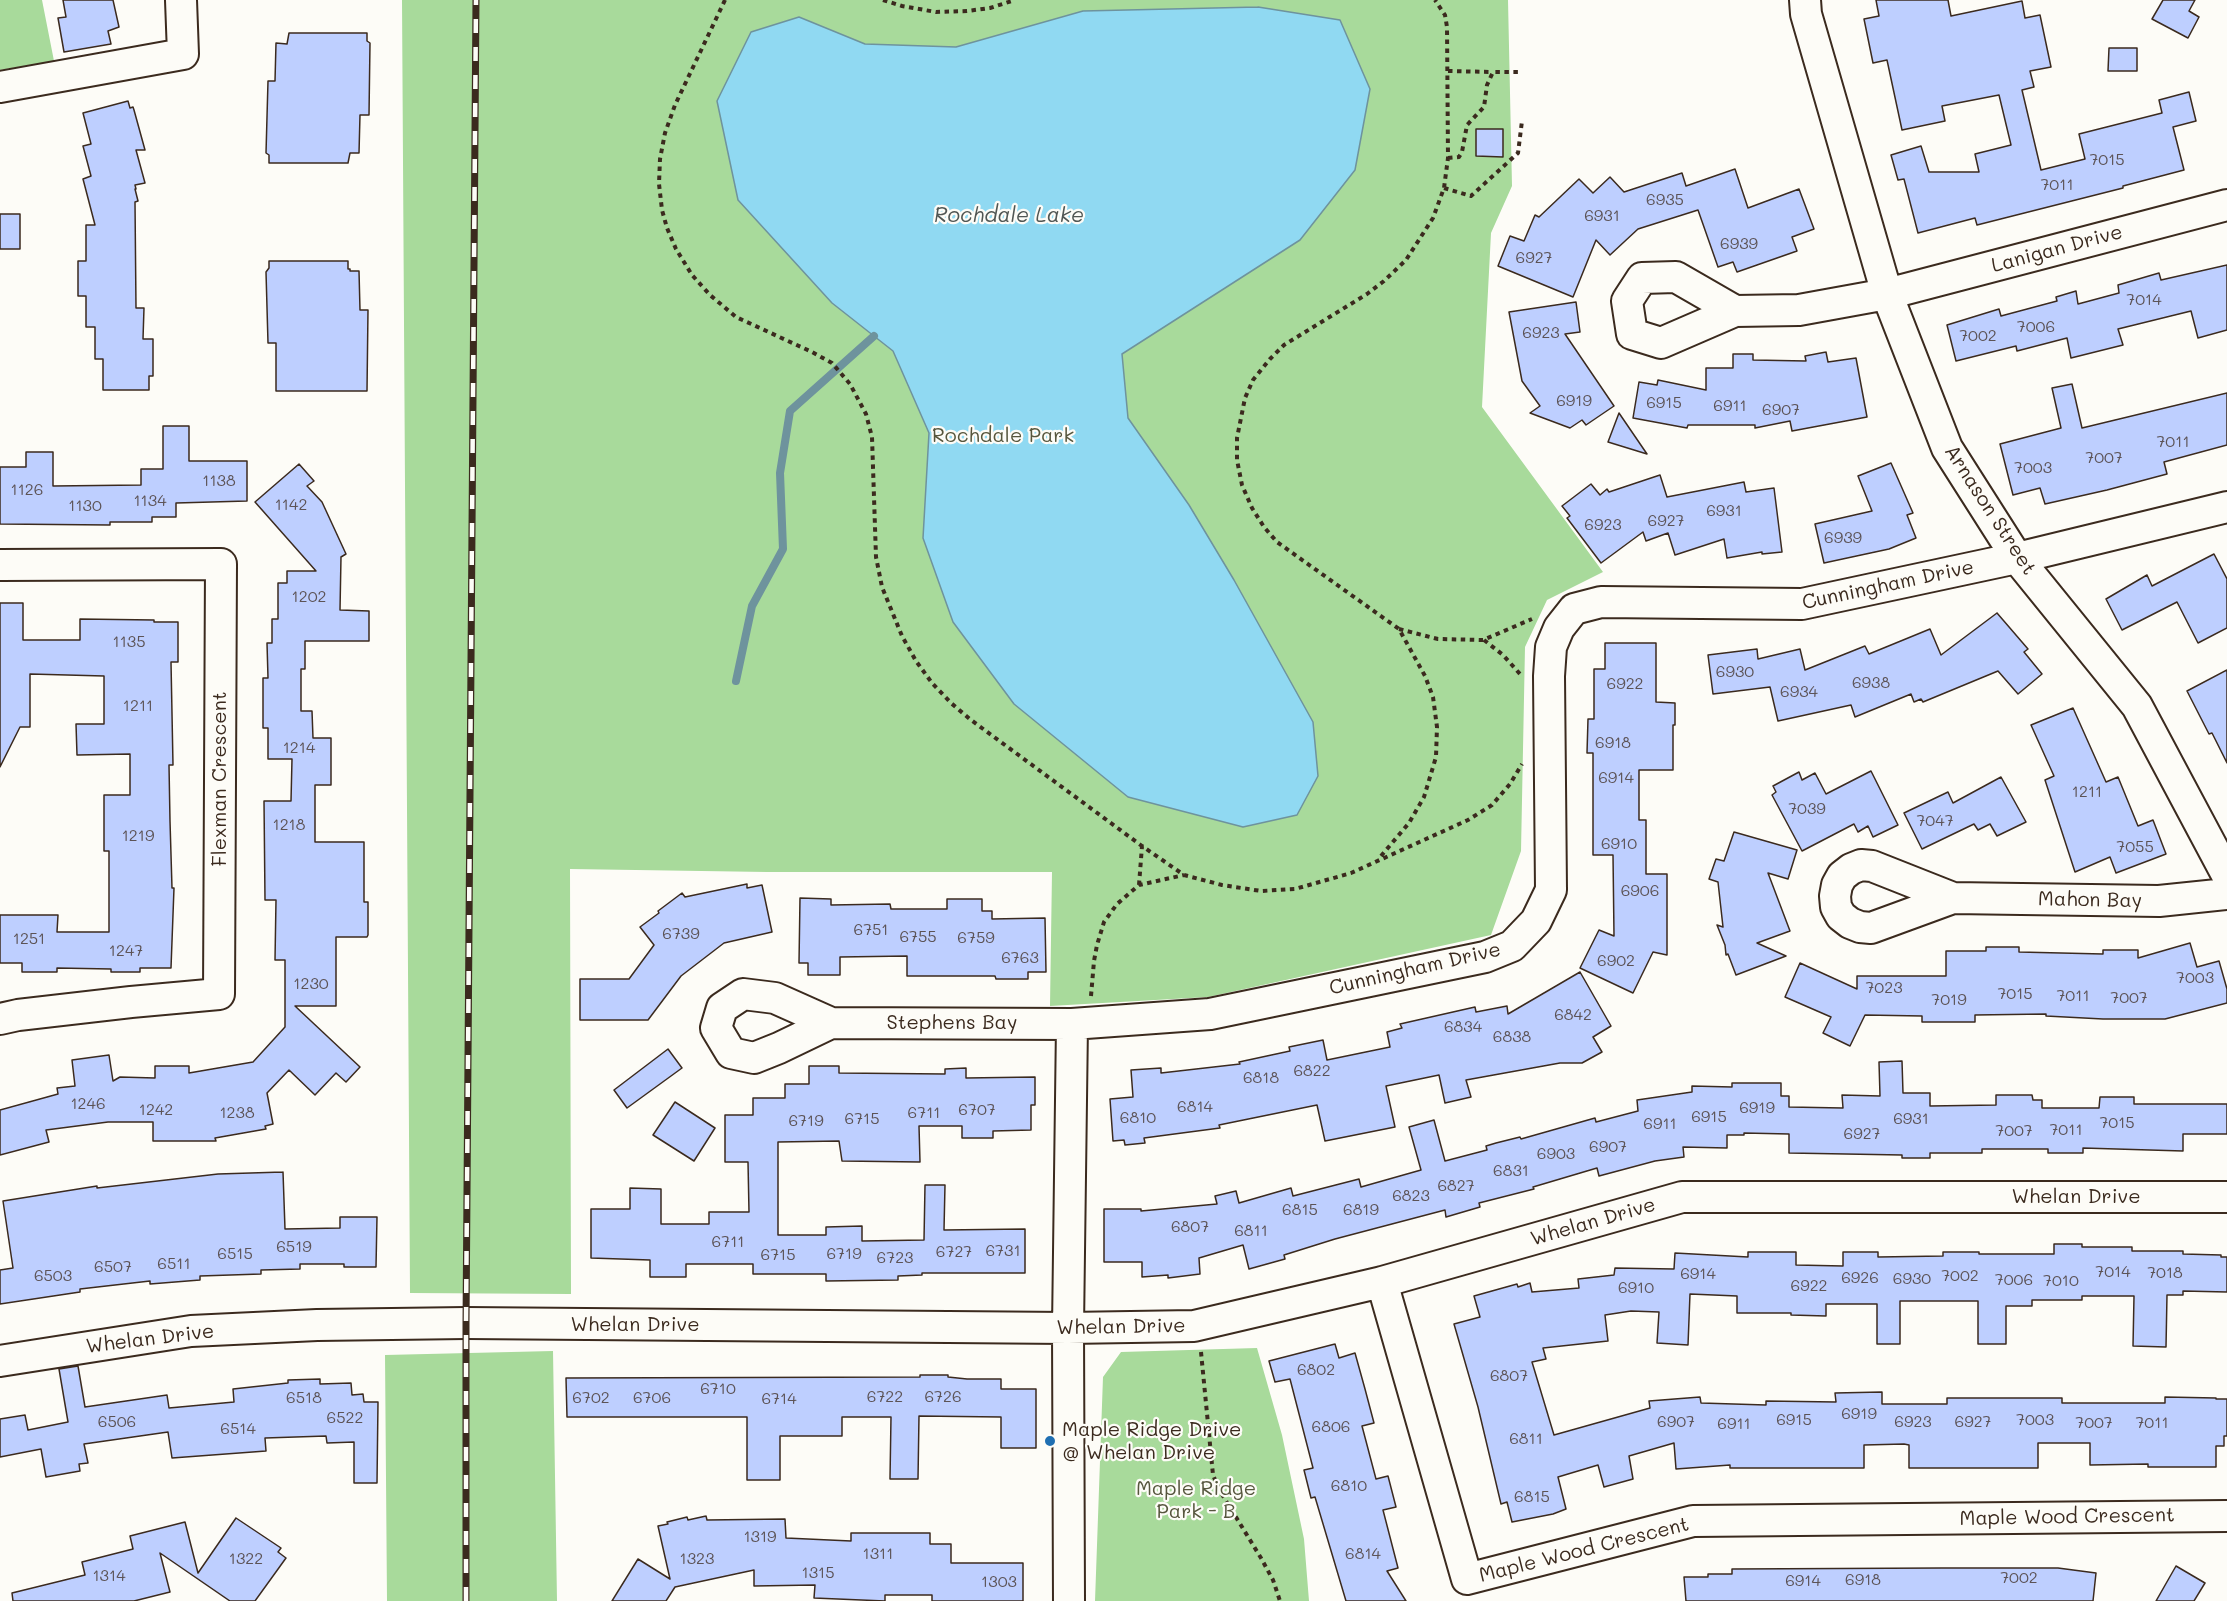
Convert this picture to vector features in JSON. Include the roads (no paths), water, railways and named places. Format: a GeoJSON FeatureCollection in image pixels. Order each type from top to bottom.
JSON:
{"type":"FeatureCollection","features":[{"type":"Feature","properties":{"kind":"street"},"geometry":{"type":"LineString","coordinates":[[0,87],[183,54],[181,0]]}},
{"type":"Feature","properties":{"kind":"street","name":"Arnason Street"},"geometry":{"type":"LineString","coordinates":[[1805,0],[1806,14],[1887,294],[1947,448],[2017,558],[2137,706],[2227,875]]}},
{"type":"Feature","properties":{"kind":"street","name":"Lanigan Drive"},"geometry":{"type":"LineString","coordinates":[[1735,311],[1799,310],[1887,294],[2227,205]]}},
{"type":"Feature","properties":{"kind":"street","name":"Cunningham Drive"},"geometry":{"type":"LineString","coordinates":[[1082,1023],[1209,1014],[1485,957],[1512,946],[1536,921],[1551,890],[1549,676],[1551,647],[1559,628],[1574,609],[1601,602],[1802,604],[2017,558],[2227,507]]}},
{"type":"Feature","properties":{"kind":"street","name":"Flexman Crescent"},"geometry":{"type":"LineString","coordinates":[[0,565],[221,564],[219,994],[97,1005],[0,1019]]}},
{"type":"Feature","properties":{"kind":"street","name":"Mahon Bay"},"geometry":{"type":"LineString","coordinates":[[1953,898],[2159,901],[2227,894]]}},
{"type":"Feature","properties":{"kind":"street","name":"Stephens Bay"},"geometry":{"type":"LineString","coordinates":[[831,1023],[1082,1023]]}},
{"type":"Feature","properties":{"kind":"street"},"geometry":{"type":"LineString","coordinates":[[1069,1601],[1068,1328],[1082,1023]]}},
{"type":"Feature","properties":{"kind":"street","name":"Whelan Drive"},"geometry":{"type":"LineString","coordinates":[[0,1361],[190,1331],[317,1325],[466,1323],[1068,1328],[1194,1326],[1382,1282],[1682,1197],[2227,1197]]}},
{"type":"Feature","properties":{"kind":"street","name":"Maple Wood Crescent"},"geometry":{"type":"LineString","coordinates":[[1382,1282],[1467,1579],[1693,1521],[2227,1516]]}},
{"type":"Feature","properties":{"kind":"water","name":"Rochdale Lake"},"geometry":{"type":"Polygon","coordinates":[[[1258,7],[1340,20],[1370,89],[1355,170],[1300,240],[1122,354],[1128,418],[1189,505],[1234,580],[1313,722],[1318,776],[1297,815],[1243,827],[1128,797],[1014,704],[953,622],[923,538],[929,433],[893,351],[832,303],[738,200],[717,101],[751,32],[799,17],[865,44],[956,47],[1083,11],[1258,7]]]}},
{"type":"Feature","properties":{"kind":"waterway"},"geometry":{"type":"LineString","coordinates":[[736,681],[752,606],[783,549],[780,473],[790,411],[874,336]]}},
{"type":"Feature","properties":{"kind":"railway"},"geometry":{"type":"LineString","coordinates":[[466,1601],[476,0]]}},
{"type":"Feature","properties":{"kind":"place","name":"Maple Ridge Drive @ Whelan Drive"},"geometry":{"type":"Point","coordinates":[1050,1441]}},
{"type":"Feature","properties":{"kind":"park label","name":"Rochdale Park"},"geometry":{"type":"Point","coordinates":[1003,436]}},
{"type":"Feature","properties":{"kind":"park label","name":"Maple Ridge Park - B"},"geometry":{"type":"Point","coordinates":[1196,1500]}}]}
